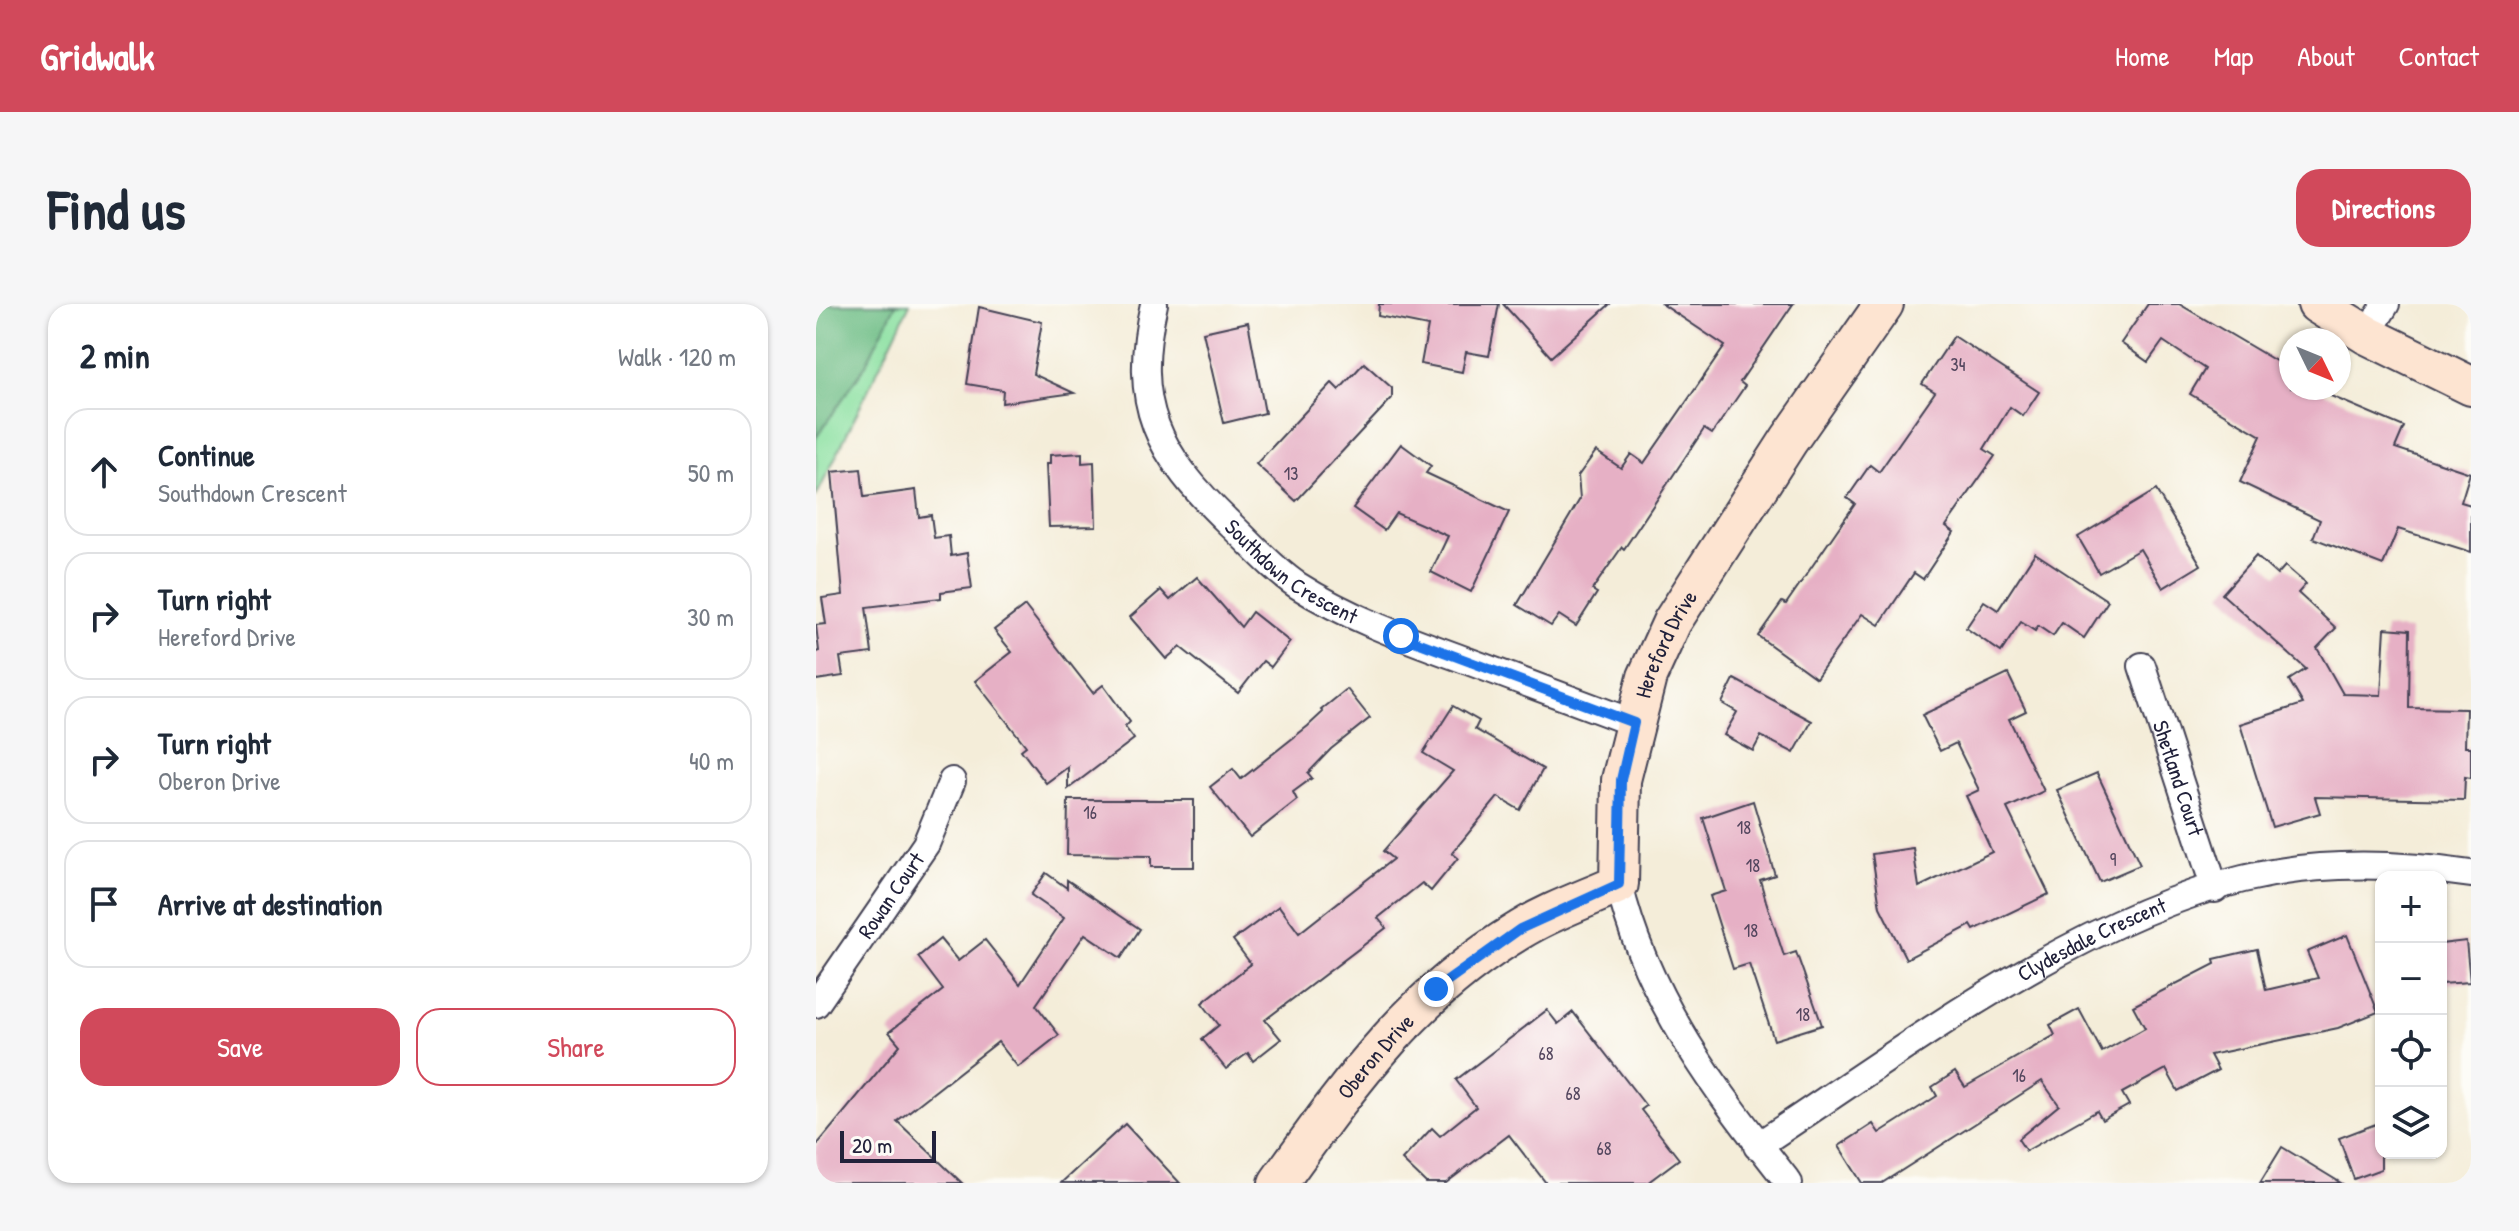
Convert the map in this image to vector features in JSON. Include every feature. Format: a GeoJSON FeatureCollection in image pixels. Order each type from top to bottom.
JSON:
{"type":"FeatureCollection","features":[{"type":"Feature","properties":{"kind":"street","name":"Southdown Crescent"},"geometry":{"type":"LineString","coordinates":[[1154,304],[1144,345],[1144,383],[1154,426],[1194,490],[1294,583],[1341,611],[1401,636],[1634,723]]}},
{"type":"Feature","properties":{"kind":"street","name":"Hereford Drive"},"geometry":{"type":"LineString","coordinates":[[1789,1183],[1757,1146],[1715,1088],[1667,1012],[1627,916],[1619,884],[1621,780],[1647,677],[1672,622],[1789,440],[1884,304]]}},
{"type":"Feature","properties":{"kind":"street"},"geometry":{"type":"LineString","coordinates":[[2317,304],[2377,320],[2471,386]]}},
{"type":"Feature","properties":{"kind":"street","name":"Shetland Court"},"geometry":{"type":"LineString","coordinates":[[2142,666],[2215,889]]}},
{"type":"Feature","properties":{"kind":"street","name":"Rowan Court"},"geometry":{"type":"LineString","coordinates":[[816,1004],[926,844],[952,781]]}},
{"type":"Feature","properties":{"kind":"street","name":"Clydesdale Crescent"},"geometry":{"type":"LineString","coordinates":[[1757,1146],[2009,980],[2141,914],[2242,879],[2328,865],[2423,867],[2471,874]]}},
{"type":"Feature","properties":{"kind":"street","name":"Oberon Drive"},"geometry":{"type":"LineString","coordinates":[[1278,1183],[1371,1055],[1436,989],[1520,929],[1619,884]]}},
{"type":"Feature","properties":{"kind":"green space"},"geometry":{"type":"Polygon","coordinates":[[[816,304],[910,304],[816,497],[816,304]]]}},
{"type":"Feature","properties":{"kind":"green space"},"geometry":{"type":"Polygon","coordinates":[[[816,304],[896,304],[865,366],[816,438],[816,304]]]}},
{"type":"Feature","properties":{"kind":"building"},"geometry":{"type":"Polygon","coordinates":[[[1379,304],[1499,304],[1489,356],[1466,352],[1462,372],[1421,364],[1428,326],[1378,316],[1379,304]]]}},
{"type":"Feature","properties":{"kind":"building"},"geometry":{"type":"Polygon","coordinates":[[[1503,304],[1610,304],[1551,357],[1503,304]]]}},
{"type":"Feature","properties":{"kind":"building"},"geometry":{"type":"Polygon","coordinates":[[[1662,304],[1793,304],[1740,382],[1745,386],[1712,434],[1704,429],[1624,549],[1622,547],[1592,590],[1597,593],[1576,626],[1559,615],[1551,626],[1517,605],[1580,499],[1578,476],[1596,451],[1621,468],[1631,454],[1644,463],[1725,346],[1662,304]]]}},
{"type":"Feature","properties":{"kind":"building"},"geometry":{"type":"Polygon","coordinates":[[[2148,304],[2179,304],[2279,363],[2279,400],[2340,400],[2404,427],[2395,448],[2470,473],[2461,502],[2471,505],[2471,552],[2398,529],[2383,565],[2313,538],[2320,520],[2240,482],[2261,436],[2190,394],[2205,369],[2163,341],[2148,362],[2121,343],[2148,304]]]}},
{"type":"Feature","properties":{"kind":"building"},"geometry":{"type":"Polygon","coordinates":[[[979,307],[1042,322],[1033,374],[1074,393],[1002,403],[1003,390],[967,384],[979,307]]]}},
{"type":"Feature","properties":{"kind":"building"},"geometry":{"type":"Polygon","coordinates":[[[1248,322],[1265,413],[1224,423],[1203,332],[1248,322]]]}},
{"type":"Feature","properties":{"kind":"building"},"geometry":{"type":"Polygon","coordinates":[[[1954,336],[2039,392],[2023,416],[2010,407],[1984,449],[1995,456],[1946,526],[1954,532],[1923,579],[1914,573],[1879,625],[1862,614],[1816,678],[1758,636],[1782,602],[1786,604],[1855,504],[1847,498],[1870,465],[1879,472],[1935,392],[1922,384],[1954,336]]]}},
{"type":"Feature","properties":{"kind":"building"},"geometry":{"type":"Polygon","coordinates":[[[1364,363],[1392,388],[1392,398],[1296,501],[1256,464],[1332,383],[1339,390],[1364,363]]]}},
{"type":"Feature","properties":{"kind":"building"},"geometry":{"type":"Polygon","coordinates":[[[1401,444],[1431,466],[1426,473],[1509,512],[1471,592],[1431,572],[1448,536],[1396,513],[1384,530],[1353,508],[1401,444]]]}},
{"type":"Feature","properties":{"kind":"building"},"geometry":{"type":"Polygon","coordinates":[[[1082,453],[1082,463],[1094,462],[1096,526],[1049,527],[1046,464],[1050,464],[1050,455],[1082,453]]]}},
{"type":"Feature","properties":{"kind":"building"},"geometry":{"type":"Polygon","coordinates":[[[861,469],[864,497],[916,490],[919,517],[931,515],[934,538],[949,536],[951,556],[967,553],[972,588],[941,592],[941,598],[866,607],[872,653],[840,657],[843,676],[816,680],[816,652],[819,651],[816,625],[826,624],[822,598],[843,595],[832,472],[861,469]]]}},
{"type":"Feature","properties":{"kind":"building"},"geometry":{"type":"Polygon","coordinates":[[[2156,490],[2201,565],[2163,588],[2140,549],[2099,573],[2078,537],[2156,490]]]}},
{"type":"Feature","properties":{"kind":"building"},"geometry":{"type":"Polygon","coordinates":[[[2035,553],[2108,601],[2084,638],[2062,623],[2053,636],[2038,626],[2035,631],[2021,622],[2001,652],[1966,628],[1984,601],[1998,610],[2035,553]]]}},
{"type":"Feature","properties":{"kind":"building"},"geometry":{"type":"Polygon","coordinates":[[[2256,556],[2277,575],[2285,566],[2306,584],[2298,593],[2336,628],[2317,648],[2343,694],[2381,695],[2385,628],[2410,630],[2409,708],[2466,709],[2465,747],[2471,747],[2471,778],[2465,777],[2464,800],[2315,797],[2320,813],[2272,827],[2240,724],[2303,704],[2289,680],[2306,669],[2222,594],[2256,556]]]}},
{"type":"Feature","properties":{"kind":"building"},"geometry":{"type":"Polygon","coordinates":[[[1197,577],[1241,627],[1252,612],[1290,642],[1271,667],[1263,661],[1238,693],[1180,647],[1166,659],[1130,617],[1161,590],[1170,600],[1197,577]]]}},
{"type":"Feature","properties":{"kind":"building"},"geometry":{"type":"Polygon","coordinates":[[[1025,606],[1093,693],[1103,685],[1130,722],[1125,727],[1134,739],[1068,789],[1068,767],[1046,783],[1021,750],[1026,746],[975,681],[1012,652],[994,630],[1025,606]]]}},
{"type":"Feature","properties":{"kind":"building"},"geometry":{"type":"Polygon","coordinates":[[[2008,674],[2026,711],[2009,719],[2044,791],[2007,808],[2049,894],[1974,930],[1971,925],[1906,959],[1880,907],[1872,854],[1913,848],[1919,887],[1992,852],[1966,796],[1979,790],[1956,743],[1940,751],[1922,715],[2008,674]]]}},
{"type":"Feature","properties":{"kind":"building"},"geometry":{"type":"Polygon","coordinates":[[[1734,679],[1812,721],[1794,753],[1761,736],[1753,751],[1724,735],[1737,712],[1722,703],[1734,679]]]}},
{"type":"Feature","properties":{"kind":"building"},"geometry":{"type":"Polygon","coordinates":[[[1347,689],[1370,718],[1331,749],[1308,773],[1312,778],[1293,792],[1297,800],[1250,837],[1210,787],[1233,769],[1241,779],[1308,726],[1323,712],[1321,710],[1347,689]]]}},
{"type":"Feature","properties":{"kind":"building"},"geometry":{"type":"Polygon","coordinates":[[[1453,706],[1479,721],[1475,729],[1543,769],[1520,810],[1498,797],[1452,853],[1458,858],[1431,891],[1422,883],[1378,918],[1386,928],[1265,1020],[1281,1039],[1253,1061],[1248,1053],[1226,1069],[1202,1039],[1219,1025],[1202,1003],[1251,964],[1233,940],[1279,906],[1299,933],[1393,859],[1383,851],[1453,771],[1423,753],[1453,706]]]}},
{"type":"Feature","properties":{"kind":"building"},"geometry":{"type":"Polygon","coordinates":[[[2097,773],[2140,865],[2100,882],[2057,790],[2097,773]]]}},
{"type":"Feature","properties":{"kind":"building"},"geometry":{"type":"Polygon","coordinates":[[[1068,800],[1194,800],[1194,867],[1151,867],[1151,856],[1067,855],[1068,800]]]}},
{"type":"Feature","properties":{"kind":"building"},"geometry":{"type":"Polygon","coordinates":[[[1753,801],[1775,875],[1760,880],[1766,901],[1784,956],[1796,952],[1822,1025],[1774,1040],[1749,964],[1733,969],[1710,896],[1726,891],[1703,818],[1753,801]]]}},
{"type":"Feature","properties":{"kind":"building"},"geometry":{"type":"Polygon","coordinates":[[[1046,873],[1067,888],[1067,880],[1140,929],[1121,958],[1085,934],[1036,1005],[1059,1035],[1018,1067],[998,1042],[897,1121],[962,1183],[816,1183],[816,1146],[900,1045],[889,1032],[943,990],[918,957],[940,939],[958,961],[985,940],[1020,984],[1064,918],[1031,895],[1046,873]]]}},
{"type":"Feature","properties":{"kind":"building"},"geometry":{"type":"Polygon","coordinates":[[[2347,935],[2375,1005],[2375,1013],[2338,1028],[2210,1055],[2218,1070],[2178,1091],[2166,1069],[2122,1093],[2129,1105],[2102,1120],[2097,1111],[2026,1151],[2018,1139],[2059,1105],[2042,1081],[1882,1183],[1862,1183],[1839,1146],[1873,1124],[1879,1133],[1937,1096],[1932,1087],[1955,1072],[1965,1087],[2055,1035],[2050,1025],[2079,1009],[2102,1052],[2145,1028],[2133,1006],[2215,964],[2214,959],[2257,949],[2266,990],[2318,978],[2307,952],[2347,935]]]}},
{"type":"Feature","properties":{"kind":"building"},"geometry":{"type":"Polygon","coordinates":[[[2466,941],[2470,982],[2447,984],[2447,943],[2466,941]]]}},
{"type":"Feature","properties":{"kind":"building"},"geometry":{"type":"Polygon","coordinates":[[[1547,1010],[1558,1024],[1573,1012],[1646,1106],[1641,1110],[1679,1159],[1647,1183],[1546,1183],[1509,1135],[1446,1183],[1426,1183],[1402,1160],[1432,1128],[1440,1136],[1476,1107],[1456,1080],[1547,1010]]]}},
{"type":"Feature","properties":{"kind":"building"},"geometry":{"type":"Polygon","coordinates":[[[1125,1124],[1180,1183],[1061,1183],[1125,1124]]]}},
{"type":"Feature","properties":{"kind":"building"},"geometry":{"type":"Polygon","coordinates":[[[2375,1124],[2375,1159],[2381,1159],[2381,1169],[2354,1179],[2339,1138],[2375,1124]]]}},
{"type":"Feature","properties":{"kind":"building"},"geometry":{"type":"Polygon","coordinates":[[[2282,1147],[2341,1183],[2260,1183],[2282,1147]]]}},
{"type":"Feature","properties":{"kind":"route"},"geometry":{"type":"LineString","coordinates":[[1401,636],[1634,723],[1621,780],[1619,884],[1520,929],[1436,989]]}}]}
